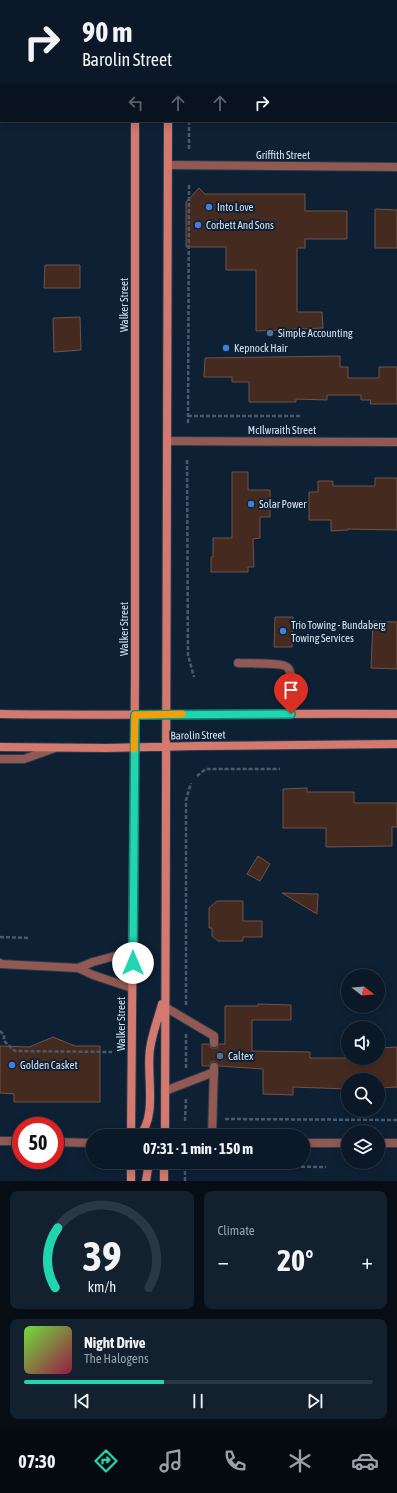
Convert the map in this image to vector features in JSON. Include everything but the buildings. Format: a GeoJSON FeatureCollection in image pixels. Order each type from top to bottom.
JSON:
{"type":"FeatureCollection","features":[{"type":"Feature","properties":{"kind":"main road","name":"Walker Street"},"geometry":{"type":"LineString","coordinates":[[131,1129],[135,715],[134,122]]}},
{"type":"Feature","properties":{"kind":"main road"},"geometry":{"type":"LineString","coordinates":[[165,1129],[168,122]]}},
{"type":"Feature","properties":{"kind":"main road","name":"Barolin Street"},"geometry":{"type":"LineString","coordinates":[[0,714],[397,714]]}},
{"type":"Feature","properties":{"kind":"main road","name":"Barolin Street"},"geometry":{"type":"LineString","coordinates":[[0,747],[134,748],[397,744]]}},
{"type":"Feature","properties":{"kind":"main road"},"geometry":{"type":"LineString","coordinates":[[144,1129],[149,1115],[150,1049],[165,992]]}},
{"type":"Feature","properties":{"kind":"main road"},"geometry":{"type":"LineString","coordinates":[[131,1169],[131,1181]]}},
{"type":"Feature","properties":{"kind":"main road"},"geometry":{"type":"LineString","coordinates":[[146,1181],[148,1169]]}},
{"type":"Feature","properties":{"kind":"main road"},"geometry":{"type":"LineString","coordinates":[[164,1169],[164,1181]]}},
{"type":"Feature","properties":{"kind":"street","name":"Griffith Street"},"geometry":{"type":"LineString","coordinates":[[168,165],[397,167]]}},
{"type":"Feature","properties":{"kind":"street","name":"McIlwraith Street"},"geometry":{"type":"LineString","coordinates":[[167,441],[397,442]]}},
{"type":"Feature","properties":{"kind":"street"},"geometry":{"type":"LineString","coordinates":[[238,664],[283,664],[288,667],[291,676],[291,714]]}},
{"type":"Feature","properties":{"kind":"street"},"geometry":{"type":"LineString","coordinates":[[0,759],[24,759],[58,747]]}},
{"type":"Feature","properties":{"kind":"street"},"geometry":{"type":"LineString","coordinates":[[78,968],[93,962],[133,951]]}},
{"type":"Feature","properties":{"kind":"street"},"geometry":{"type":"LineString","coordinates":[[0,963],[78,968],[93,975],[132,988]]}},
{"type":"Feature","properties":{"kind":"street"},"geometry":{"type":"LineString","coordinates":[[165,1007],[214,1036],[214,1043]]}},
{"type":"Feature","properties":{"kind":"street"},"geometry":{"type":"LineString","coordinates":[[165,1091],[214,1070],[212,1129]]}},
{"type":"Feature","properties":{"kind":"street"},"geometry":{"type":"LineString","coordinates":[[0,1141],[12,1141]]}},
{"type":"Feature","properties":{"kind":"street"},"geometry":{"type":"LineString","coordinates":[[64,1142],[86,1143]]}},
{"type":"Feature","properties":{"kind":"street"},"geometry":{"type":"LineString","coordinates":[[310,1143],[341,1143]]}},
{"type":"Feature","properties":{"kind":"street"},"geometry":{"type":"LineString","coordinates":[[385,1143],[397,1143]]}},
{"type":"Feature","properties":{"kind":"path"},"geometry":{"type":"LineString","coordinates":[[189,122],[189,149]]}},
{"type":"Feature","properties":{"kind":"path"},"geometry":{"type":"LineString","coordinates":[[188,423],[189,185]]}},
{"type":"Feature","properties":{"kind":"path"},"geometry":{"type":"LineString","coordinates":[[188,416],[302,416]]}},
{"type":"Feature","properties":{"kind":"path"},"geometry":{"type":"LineString","coordinates":[[188,460],[188,655],[194,677]]}},
{"type":"Feature","properties":{"kind":"path"},"geometry":{"type":"LineString","coordinates":[[197,776],[206,769],[280,769]]}},
{"type":"Feature","properties":{"kind":"path"},"geometry":{"type":"LineString","coordinates":[[185,1121],[186,800],[191,783]]}},
{"type":"Feature","properties":{"kind":"path"},"geometry":{"type":"LineString","coordinates":[[0,937],[30,938]]}},
{"type":"Feature","properties":{"kind":"path"},"geometry":{"type":"LineString","coordinates":[[0,1031],[4,1035],[4,1041],[16,1051],[112,1052]]}},
{"type":"Feature","properties":{"kind":"path"},"geometry":{"type":"LineString","coordinates":[[213,1119],[397,1120]]}},
{"type":"Feature","properties":{"kind":"path"},"geometry":{"type":"LineString","coordinates":[[310,1167],[326,1167]]}},
{"type":"Feature","properties":{"kind":"path"},"geometry":{"type":"LineString","coordinates":[[185,1169],[185,1181]]}},
{"type":"Feature","properties":{"kind":"slow traffic"},"geometry":{"type":"LineString","coordinates":[[134,749],[135,715],[182,714]]}},
{"type":"Feature","properties":{"kind":"place","name":"Into Love"},"geometry":{"type":"Point","coordinates":[209,207]}},
{"type":"Feature","properties":{"kind":"place","name":"Corbett And Sons"},"geometry":{"type":"Point","coordinates":[198,225]}},
{"type":"Feature","properties":{"kind":"place","name":"Simple Accounting"},"geometry":{"type":"Point","coordinates":[270,333]}},
{"type":"Feature","properties":{"kind":"place","name":"Kepnock Hair"},"geometry":{"type":"Point","coordinates":[226,348]}},
{"type":"Feature","properties":{"kind":"place","name":"Solar Power"},"geometry":{"type":"Point","coordinates":[251,504]}},
{"type":"Feature","properties":{"kind":"place","name":"Trio Towing - Bundaberg Towing Services"},"geometry":{"type":"Point","coordinates":[283,631]}},
{"type":"Feature","properties":{"kind":"place","name":"Caltex"},"geometry":{"type":"Point","coordinates":[220,1056]}},
{"type":"Feature","properties":{"kind":"place","name":"Golden Casket"},"geometry":{"type":"Point","coordinates":[12,1065]}},
{"type":"Feature","properties":{"kind":"route"},"geometry":{"type":"LineString","coordinates":[[133,963],[135,715],[291,714]]}}]}
